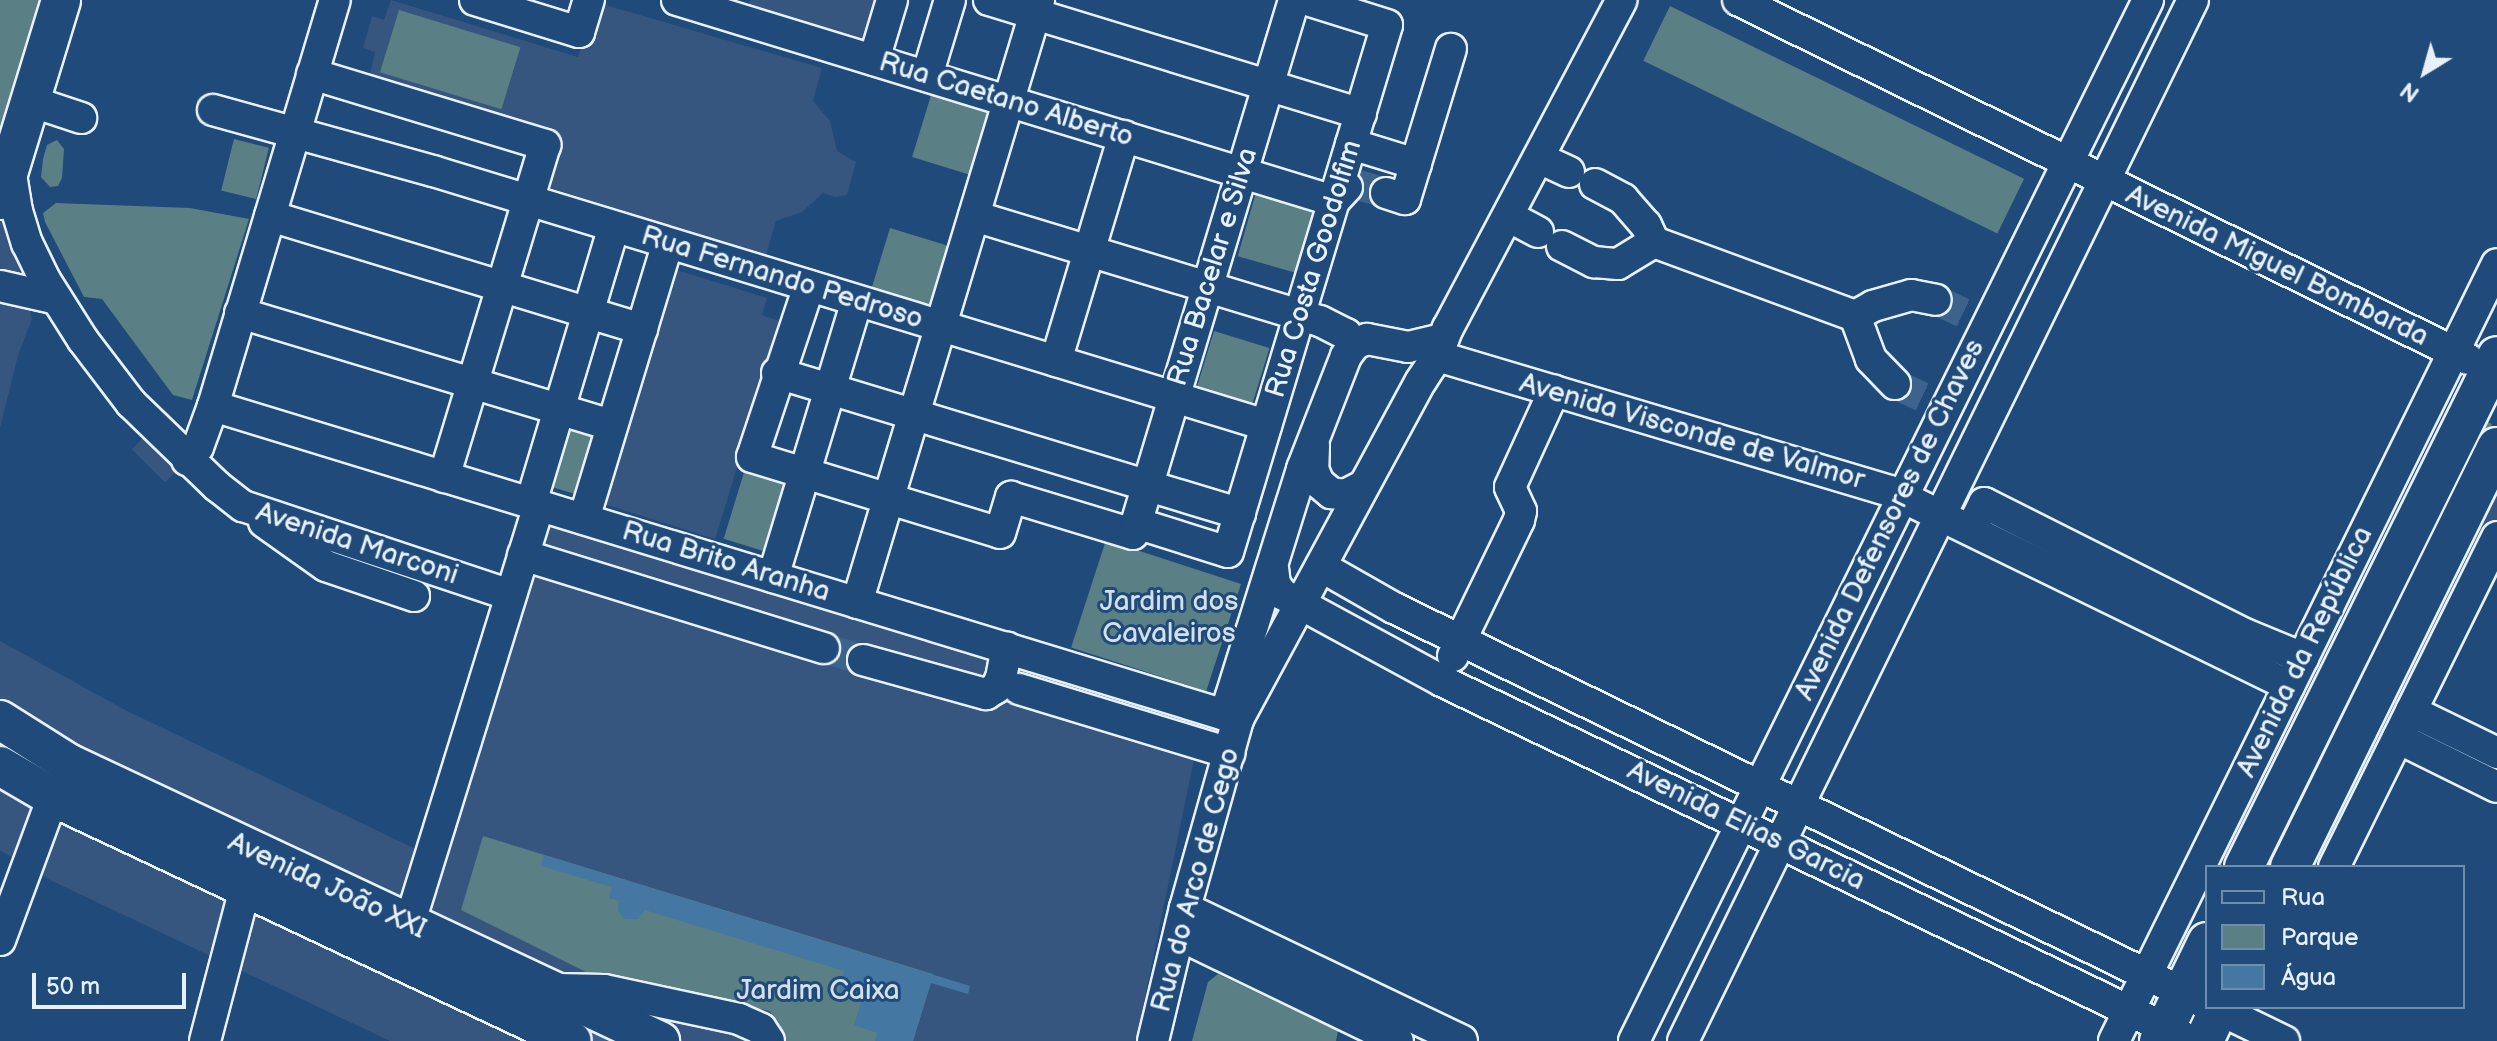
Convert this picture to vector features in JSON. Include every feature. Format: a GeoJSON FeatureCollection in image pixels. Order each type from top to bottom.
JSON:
{"type":"FeatureCollection","features":[{"type":"Feature","properties":{"kind":"main road"},"geometry":{"type":"LineString","coordinates":[[5,184],[61,0]]}},
{"type":"Feature","properties":{"kind":"main road","name":"Avenida da República"},"geometry":{"type":"LineString","coordinates":[[2245,865],[2495,366]]}},
{"type":"Feature","properties":{"kind":"main road"},"geometry":{"type":"LineString","coordinates":[[2291,865],[2497,447]]}},
{"type":"Feature","properties":{"kind":"main road","name":"Avenida João XXI"},"geometry":{"type":"LineString","coordinates":[[0,720],[62,780],[245,888],[572,1041]]}},
{"type":"Feature","properties":{"kind":"main road","name":"Avenida João XXI"},"geometry":{"type":"LineString","coordinates":[[0,766],[62,780],[240,844],[548,989],[641,1038]]}},
{"type":"Feature","properties":{"kind":"main road"},"geometry":{"type":"LineString","coordinates":[[2172,1037],[2208,1010]]}},
{"type":"Feature","properties":{"kind":"street"},"geometry":{"type":"LineString","coordinates":[[187,460],[198,447],[213,406],[335,0]]}},
{"type":"Feature","properties":{"kind":"street"},"geometry":{"type":"LineString","coordinates":[[475,0],[579,32],[589,0]]}},
{"type":"Feature","properties":{"kind":"street"},"geometry":{"type":"LineString","coordinates":[[874,60],[892,0]]}},
{"type":"Feature","properties":{"kind":"street"},"geometry":{"type":"LineString","coordinates":[[927,76],[950,0]]}},
{"type":"Feature","properties":{"kind":"street"},"geometry":{"type":"LineString","coordinates":[[989,0],[1037,7],[1361,114]]}},
{"type":"Feature","properties":{"kind":"street","name":"Rua Bacelar e Silva"},"geometry":{"type":"LineString","coordinates":[[1134,529],[1294,0]]}},
{"type":"Feature","properties":{"kind":"street","name":"Rua Costa Goodolfim"},"geometry":{"type":"LineString","coordinates":[[1134,529],[1228,552],[1300,315],[1343,192],[1351,144],[1387,25],[1307,0]]}},
{"type":"Feature","properties":{"kind":"street"},"geometry":{"type":"LineString","coordinates":[[1232,717],[1301,606],[1622,0]]}},
{"type":"Feature","properties":{"kind":"street","name":"Avenida Miguel Bombarda"},"geometry":{"type":"LineString","coordinates":[[1738,0],[2453,352],[2495,366]]}},
{"type":"Feature","properties":{"kind":"street","name":"Avenida Defensores de Chaves"},"geometry":{"type":"LineString","coordinates":[[1634,1041],[1902,496],[1939,405],[2062,160],[2148,0]]}},
{"type":"Feature","properties":{"kind":"street","name":"Avenida Defensores de Chaves"},"geometry":{"type":"LineString","coordinates":[[1683,1041],[2193,0]]}},
{"type":"Feature","properties":{"kind":"street","name":"Rua Caetano Alberto"},"geometry":{"type":"LineString","coordinates":[[681,1],[739,9],[874,60],[1242,172],[1343,192]]}},
{"type":"Feature","properties":{"kind":"street"},"geometry":{"type":"LineString","coordinates":[[857,603],[1037,7]]}},
{"type":"Feature","properties":{"kind":"street"},"geometry":{"type":"LineString","coordinates":[[1386,193],[1405,199],[1451,49]]}},
{"type":"Feature","properties":{"kind":"street"},"geometry":{"type":"LineString","coordinates":[[312,74],[545,145],[444,477]]}},
{"type":"Feature","properties":{"kind":"street"},"geometry":{"type":"LineString","coordinates":[[30,101],[81,118]]}},
{"type":"Feature","properties":{"kind":"street","name":"Rua Fernando Pedroso"},"geometry":{"type":"LineString","coordinates":[[213,110],[528,200],[1266,425]]}},
{"type":"Feature","properties":{"kind":"street"},"geometry":{"type":"LineString","coordinates":[[1056,361],[1124,136]]}},
{"type":"Feature","properties":{"kind":"street"},"geometry":{"type":"LineString","coordinates":[[1351,144],[1416,164]]}},
{"type":"Feature","properties":{"kind":"street"},"geometry":{"type":"LineString","coordinates":[[1539,158],[1623,199],[1646,225],[1654,242],[1855,316],[1873,306],[1911,295],[1936,300]]}},
{"type":"Feature","properties":{"kind":"street","name":"Avenida Marconi"},"geometry":{"type":"LineString","coordinates":[[5,184],[21,227],[57,299],[114,383],[187,460],[243,506],[510,595]]}},
{"type":"Feature","properties":{"kind":"street"},"geometry":{"type":"LineString","coordinates":[[270,216],[642,329]]}},
{"type":"Feature","properties":{"kind":"street"},"geometry":{"type":"LineString","coordinates":[[974,216],[1300,315],[1335,328],[1355,344]]}},
{"type":"Feature","properties":{"kind":"street"},"geometry":{"type":"LineString","coordinates":[[1508,216],[1594,262],[1618,264],[1654,242]]}},
{"type":"Feature","properties":{"kind":"street"},"geometry":{"type":"LineString","coordinates":[[409,925],[523,555],[559,409],[614,227]]}},
{"type":"Feature","properties":{"kind":"street"},"geometry":{"type":"LineString","coordinates":[[584,519],[668,243]]}},
{"type":"Feature","properties":{"kind":"street","name":"Avenida da República"},"geometry":{"type":"LineString","coordinates":[[2114,1041],[2497,264]]}},
{"type":"Feature","properties":{"kind":"street"},"geometry":{"type":"LineString","coordinates":[[0,286],[57,299]]}},
{"type":"Feature","properties":{"kind":"street"},"geometry":{"type":"LineString","coordinates":[[809,286],[777,373],[752,457],[1000,533],[1011,497],[1134,529]]}},
{"type":"Feature","properties":{"kind":"street"},"geometry":{"type":"LineString","coordinates":[[773,577],[857,301]]}},
{"type":"Feature","properties":{"kind":"street"},"geometry":{"type":"LineString","coordinates":[[240,313],[612,425]]}},
{"type":"Feature","properties":{"kind":"street"},"geometry":{"type":"LineString","coordinates":[[1855,316],[1871,359],[1895,384]]}},
{"type":"Feature","properties":{"kind":"street"},"geometry":{"type":"LineString","coordinates":[[1232,717],[1302,469],[1346,356],[1355,344],[1367,339],[1396,345],[1407,355],[1434,359]]}},
{"type":"Feature","properties":{"kind":"street","name":"Avenida Visconde de Valmor"},"geometry":{"type":"LineString","coordinates":[[1434,359],[1554,391],[1902,496],[1942,515],[1978,516],[2239,645],[2289,686]]}},
{"type":"Feature","properties":{"kind":"street"},"geometry":{"type":"LineString","coordinates":[[777,373],[1240,514]]}},
{"type":"Feature","properties":{"kind":"street"},"geometry":{"type":"LineString","coordinates":[[1442,681],[1519,520],[1521,511],[1510,487],[1554,391]]}},
{"type":"Feature","properties":{"kind":"street","name":"Rua Brito Aranha"},"geometry":{"type":"LineString","coordinates":[[213,406],[1232,717]]}},
{"type":"Feature","properties":{"kind":"street"},"geometry":{"type":"LineString","coordinates":[[1314,444],[1313,469],[1325,488],[1331,493],[1345,495],[1363,486]]}},
{"type":"Feature","properties":{"kind":"street"},"geometry":{"type":"LineString","coordinates":[[243,506],[326,566],[414,596]]}},
{"type":"Feature","properties":{"kind":"street"},"geometry":{"type":"LineString","coordinates":[[2335,865],[2497,537]]}},
{"type":"Feature","properties":{"kind":"street"},"geometry":{"type":"LineString","coordinates":[[523,555],[824,648]]}},
{"type":"Feature","properties":{"kind":"street","name":"Avenida Elias Garcia"},"geometry":{"type":"LineString","coordinates":[[1322,567],[1394,608],[2147,974],[2205,1008]]}},
{"type":"Feature","properties":{"kind":"street","name":"Avenida Elias Garcia"},"geometry":{"type":"LineString","coordinates":[[1273,568],[1275,584],[1282,594],[1442,681],[2129,1010],[2172,1037]]}},
{"type":"Feature","properties":{"kind":"street","name":"Avenida Visconde de Valmor"},"geometry":{"type":"LineString","coordinates":[[2239,645],[2303,658]]}},
{"type":"Feature","properties":{"kind":"street"},"geometry":{"type":"LineString","coordinates":[[863,660],[986,694],[996,688],[1001,678],[1007,648]]}},
{"type":"Feature","properties":{"kind":"street"},"geometry":{"type":"LineString","coordinates":[[1019,689],[1230,753]]}},
{"type":"Feature","properties":{"kind":"street"},"geometry":{"type":"LineString","coordinates":[[1130,723],[1140,689]]}},
{"type":"Feature","properties":{"kind":"street"},"geometry":{"type":"LineString","coordinates":[[2411,711],[2497,753]]}},
{"type":"Feature","properties":{"kind":"street","name":"Rua do Arco de Cego"},"geometry":{"type":"LineString","coordinates":[[1153,1041],[1182,921],[1230,753],[1232,717]]}},
{"type":"Feature","properties":{"kind":"street"},"geometry":{"type":"LineString","coordinates":[[2447,762],[2447,743],[2461,735]]}},
{"type":"Feature","properties":{"kind":"street"},"geometry":{"type":"LineString","coordinates":[[2398,738],[2497,787]]}},
{"type":"Feature","properties":{"kind":"street"},"geometry":{"type":"LineString","coordinates":[[0,940],[62,780]]}},
{"type":"Feature","properties":{"kind":"street"},"geometry":{"type":"LineString","coordinates":[[205,1041],[245,888],[240,844]]}},
{"type":"Feature","properties":{"kind":"street"},"geometry":{"type":"LineString","coordinates":[[1182,921],[1398,1041]]}},
{"type":"Feature","properties":{"kind":"street"},"geometry":{"type":"LineString","coordinates":[[1182,921],[1462,1041]]}},
{"type":"Feature","properties":{"kind":"street"},"geometry":{"type":"LineString","coordinates":[[1167,981],[1180,1002],[1171,1041]]}},
{"type":"Feature","properties":{"kind":"street"},"geometry":{"type":"LineString","coordinates":[[548,989],[604,990],[739,1019],[761,1029],[769,1041]]}},
{"type":"Feature","properties":{"kind":"street","name":"Avenida Elias Garcia"},"geometry":{"type":"LineString","coordinates":[[2208,1010],[2256,1025],[2284,1041]]}},
{"type":"Feature","properties":{"kind":"shaded area"},"geometry":{"type":"Polygon","coordinates":[[[0,0],[59,0],[0,194],[0,0]]]}},
{"type":"Feature","properties":{"kind":"shaded area"},"geometry":{"type":"Polygon","coordinates":[[[391,0],[578,57],[595,2],[822,68],[813,101],[830,121],[837,151],[856,162],[847,195],[835,197],[823,193],[802,212],[776,221],[766,255],[541,185],[554,133],[370,74],[375,52],[363,48],[372,16],[384,20],[391,0]]]}},
{"type":"Feature","properties":{"kind":"shaded area"},"geometry":{"type":"Polygon","coordinates":[[[750,0],[880,0],[866,46],[747,10],[750,0]]]}},
{"type":"Feature","properties":{"kind":"shaded area"},"geometry":{"type":"Polygon","coordinates":[[[0,194],[32,319],[18,355],[0,428],[0,194]]]}},
{"type":"Feature","properties":{"kind":"shaded area"},"geometry":{"type":"Polygon","coordinates":[[[670,268],[767,298],[762,315],[782,322],[715,539],[598,502],[670,268]]]}},
{"type":"Feature","properties":{"kind":"shaded area"},"geometry":{"type":"Polygon","coordinates":[[[146,435],[179,468],[165,482],[132,449],[146,435]]]}},
{"type":"Feature","properties":{"kind":"shaded area"},"geometry":{"type":"Polygon","coordinates":[[[2497,465],[2497,520],[2326,865],[2299,865],[2497,465]]]}},
{"type":"Feature","properties":{"kind":"shaded area"},"geometry":{"type":"Polygon","coordinates":[[[551,502],[1206,701],[1136,1041],[390,1041],[50,880],[0,850],[0,641],[127,711],[445,863],[551,502]]]}},
{"type":"Feature","properties":{"kind":"green space"},"geometry":{"type":"Polygon","coordinates":[[[0,0],[39,0],[0,129],[0,0]]]}},
{"type":"Feature","properties":{"kind":"green space"},"geometry":{"type":"Polygon","coordinates":[[[1670,6],[2024,179],[1997,234],[1643,61],[1670,6]]]}},
{"type":"Feature","properties":{"kind":"green space"},"geometry":{"type":"Polygon","coordinates":[[[399,10],[520,47],[501,109],[380,72],[399,10]]]}},
{"type":"Feature","properties":{"kind":"green space"},"geometry":{"type":"Polygon","coordinates":[[[932,92],[991,110],[971,175],[912,157],[932,92]]]}},
{"type":"Feature","properties":{"kind":"green space"},"geometry":{"type":"Polygon","coordinates":[[[234,139],[269,148],[256,199],[221,190],[234,139]]]}},
{"type":"Feature","properties":{"kind":"green space"},"geometry":{"type":"Polygon","coordinates":[[[57,140],[64,149],[62,178],[58,186],[50,187],[41,177],[43,159],[47,145],[57,140]]]}},
{"type":"Feature","properties":{"kind":"green space"},"geometry":{"type":"Polygon","coordinates":[[[1257,189],[1316,206],[1296,273],[1238,256],[1257,189]]]}},
{"type":"Feature","properties":{"kind":"green space"},"geometry":{"type":"Polygon","coordinates":[[[56,203],[190,208],[249,219],[192,400],[173,395],[102,299],[84,297],[45,222],[43,213],[56,203]]]}},
{"type":"Feature","properties":{"kind":"green space"},"geometry":{"type":"Polygon","coordinates":[[[890,228],[952,247],[932,313],[870,294],[890,228]]]}},
{"type":"Feature","properties":{"kind":"green space"},"geometry":{"type":"Polygon","coordinates":[[[1214,331],[1269,348],[1250,410],[1195,393],[1214,331]]]}},
{"type":"Feature","properties":{"kind":"green space"},"geometry":{"type":"Polygon","coordinates":[[[566,417],[601,428],[581,496],[545,485],[566,417]]]}},
{"type":"Feature","properties":{"kind":"green space"},"geometry":{"type":"Polygon","coordinates":[[[2481,419],[2492,424],[2374,689],[2363,684],[2481,419]]]}},
{"type":"Feature","properties":{"kind":"green space"},"geometry":{"type":"Polygon","coordinates":[[[745,469],[793,484],[771,553],[724,539],[745,469]]]}},
{"type":"Feature","properties":{"kind":"green space","name":"Jardim dos Cavaleiros"},"geometry":{"type":"Polygon","coordinates":[[[1106,540],[1241,584],[1206,691],[1071,647],[1106,540]]]}},
{"type":"Feature","properties":{"kind":"green space"},"geometry":{"type":"Polygon","coordinates":[[[2335,714],[2347,720],[2273,865],[2258,865],[2335,714]]]}},
{"type":"Feature","properties":{"kind":"green space","name":"Jardim Caixa"},"geometry":{"type":"Polygon","coordinates":[[[483,836],[933,974],[913,1041],[786,1041],[770,1011],[586,972],[461,910],[483,836]]]}},
{"type":"Feature","properties":{"kind":"green space"},"geometry":{"type":"Polygon","coordinates":[[[1218,974],[1338,1031],[1336,1041],[1192,1041],[1208,982],[1218,974]]]}},
{"type":"Feature","properties":{"kind":"water"},"geometry":{"type":"Polygon","coordinates":[[[544,855],[970,986],[968,994],[931,983],[913,1041],[875,1041],[877,1033],[854,1025],[861,1002],[838,994],[844,971],[645,910],[638,919],[625,919],[618,911],[619,901],[609,898],[612,887],[541,866],[544,855]]]}},
{"type":"Feature","properties":{"kind":"tunnel"},"geometry":{"type":"LineString","coordinates":[[1351,183],[1386,193]]}},
{"type":"Feature","properties":{"kind":"tunnel"},"geometry":{"type":"LineString","coordinates":[[1936,300],[1974,318]]}},
{"type":"Feature","properties":{"kind":"tunnel"},"geometry":{"type":"LineString","coordinates":[[1895,384],[1933,402]]}},
{"type":"Feature","properties":{"kind":"tunnel"},"geometry":{"type":"LineString","coordinates":[[824,648],[863,660]]}},
{"type":"Feature","properties":{"kind":"tunnel"},"geometry":{"type":"LineString","coordinates":[[541,1011],[605,1041]]}}]}
